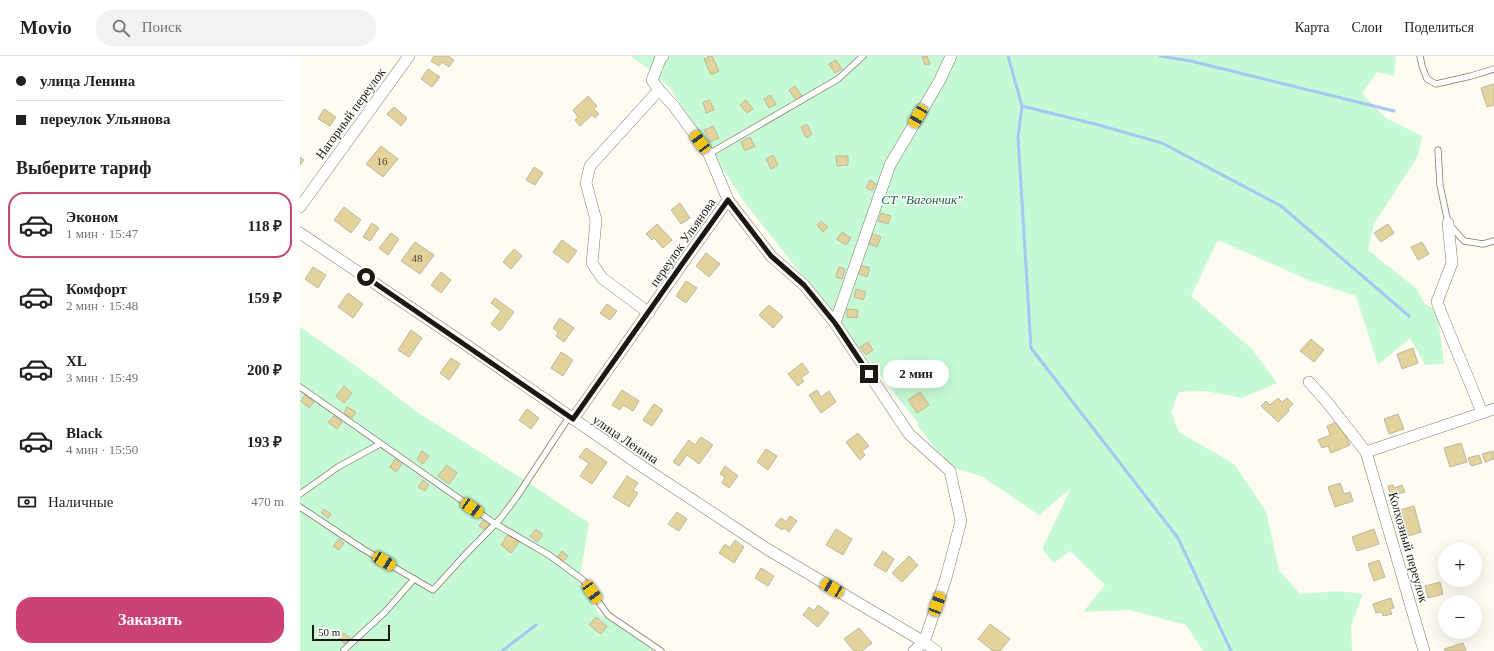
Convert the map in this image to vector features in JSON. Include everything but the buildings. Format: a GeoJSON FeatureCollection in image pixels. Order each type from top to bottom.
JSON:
{"type":"FeatureCollection","features":[{"type":"Feature","properties":{"kind":"street","name":"Нагорный переулок"},"geometry":{"type":"LineString","coordinates":[[300,206],[409,56]]}},
{"type":"Feature","properties":{"kind":"street"},"geometry":{"type":"LineString","coordinates":[[663,56],[661,57],[652,80],[673,105],[709,154],[728,200]]}},
{"type":"Feature","properties":{"kind":"street"},"geometry":{"type":"LineString","coordinates":[[835,323],[890,165],[940,80],[951,56]]}},
{"type":"Feature","properties":{"kind":"street"},"geometry":{"type":"LineString","coordinates":[[649,313],[602,278],[592,263],[596,220],[586,183],[590,166],[659,90]]}},
{"type":"Feature","properties":{"kind":"street","name":"переулок Ульянова"},"geometry":{"type":"LineString","coordinates":[[571,418],[649,313],[728,200],[771,256],[804,285],[835,323],[909,434],[950,471],[961,521],[946,578],[924,642]]}},
{"type":"Feature","properties":{"kind":"street"},"geometry":{"type":"LineString","coordinates":[[1448,223],[1452,263],[1437,302],[1482,413]]}},
{"type":"Feature","properties":{"kind":"street","name":"улица Ленина"},"geometry":{"type":"LineString","coordinates":[[300,233],[462,342],[642,468],[767,550],[924,642],[936,651]]}},
{"type":"Feature","properties":{"kind":"street","name":"Колхозный переулок"},"geometry":{"type":"LineString","coordinates":[[1310,382],[1366,452],[1424,651]]}},
{"type":"Feature","properties":{"kind":"street"},"geometry":{"type":"LineString","coordinates":[[1366,452],[1494,409]]}},
{"type":"Feature","properties":{"kind":"street"},"geometry":{"type":"LineString","coordinates":[[914,651],[924,642]]}},
{"type":"Feature","properties":{"kind":"lane"},"geometry":{"type":"LineString","coordinates":[[709,154],[770,120],[838,79],[863,56]]}},
{"type":"Feature","properties":{"kind":"lane"},"geometry":{"type":"LineString","coordinates":[[1420,56],[1427,79],[1436,84],[1494,69]]}},
{"type":"Feature","properties":{"kind":"lane"},"geometry":{"type":"LineString","coordinates":[[1438,150],[1440,185],[1448,223],[1464,241],[1483,244],[1494,241]]}},
{"type":"Feature","properties":{"kind":"lane"},"geometry":{"type":"LineString","coordinates":[[300,387],[496,524],[549,555],[583,580],[608,615],[661,651]]}},
{"type":"Feature","properties":{"kind":"lane"},"geometry":{"type":"LineString","coordinates":[[300,507],[363,549],[433,590],[496,524],[516,498],[571,418]]}},
{"type":"Feature","properties":{"kind":"lane"},"geometry":{"type":"LineString","coordinates":[[300,494],[338,467],[380,444]]}},
{"type":"Feature","properties":{"kind":"lane"},"geometry":{"type":"LineString","coordinates":[[344,650],[385,612],[414,579]]}},
{"type":"Feature","properties":{"kind":"green space","name":"СТ \"Вагончик\""},"geometry":{"type":"Polygon","coordinates":[[[631,56],[1396,56],[1394,76],[1377,72],[1362,94],[1386,118],[1422,136],[1418,156],[1374,224],[1368,250],[1417,289],[1424,303],[1437,311],[1444,364],[1425,365],[1410,338],[1378,365],[1356,296],[1308,280],[1218,240],[1191,296],[1252,349],[1277,383],[1242,398],[1206,391],[1179,392],[1171,412],[1179,432],[1234,464],[1266,511],[1279,570],[1300,594],[1338,591],[1363,594],[1351,627],[1352,651],[1203,651],[1186,625],[1130,610],[1083,612],[1105,585],[1070,551],[1054,563],[1042,549],[1071,488],[1039,515],[983,477],[952,467],[938,452],[917,425],[918,423],[876,370],[871,372],[867,364],[869,361],[856,344],[853,345],[843,327],[745,203],[670,88],[631,56]]]}},
{"type":"Feature","properties":{"kind":"green space"},"geometry":{"type":"Polygon","coordinates":[[[300,327],[373,378],[417,412],[589,523],[579,583],[599,614],[623,628],[654,651],[300,651],[300,327]]]}},
{"type":"Feature","properties":{"kind":"waterway"},"geometry":{"type":"LineString","coordinates":[[1008,56],[1022,106],[1018,137],[1031,348],[1178,538],[1231,651]]}},
{"type":"Feature","properties":{"kind":"waterway"},"geometry":{"type":"LineString","coordinates":[[1160,56],[1191,61],[1394,111]]}},
{"type":"Feature","properties":{"kind":"waterway"},"geometry":{"type":"LineString","coordinates":[[1022,106],[1095,124],[1162,143],[1281,206],[1409,316]]}},
{"type":"Feature","properties":{"kind":"waterway"},"geometry":{"type":"LineString","coordinates":[[502,651],[536,625]]}},
{"type":"Feature","properties":{"kind":"route"},"geometry":{"type":"LineString","coordinates":[[366,277],[573,419],[728,200],[771,256],[804,285],[835,323],[869,374]]}}]}
